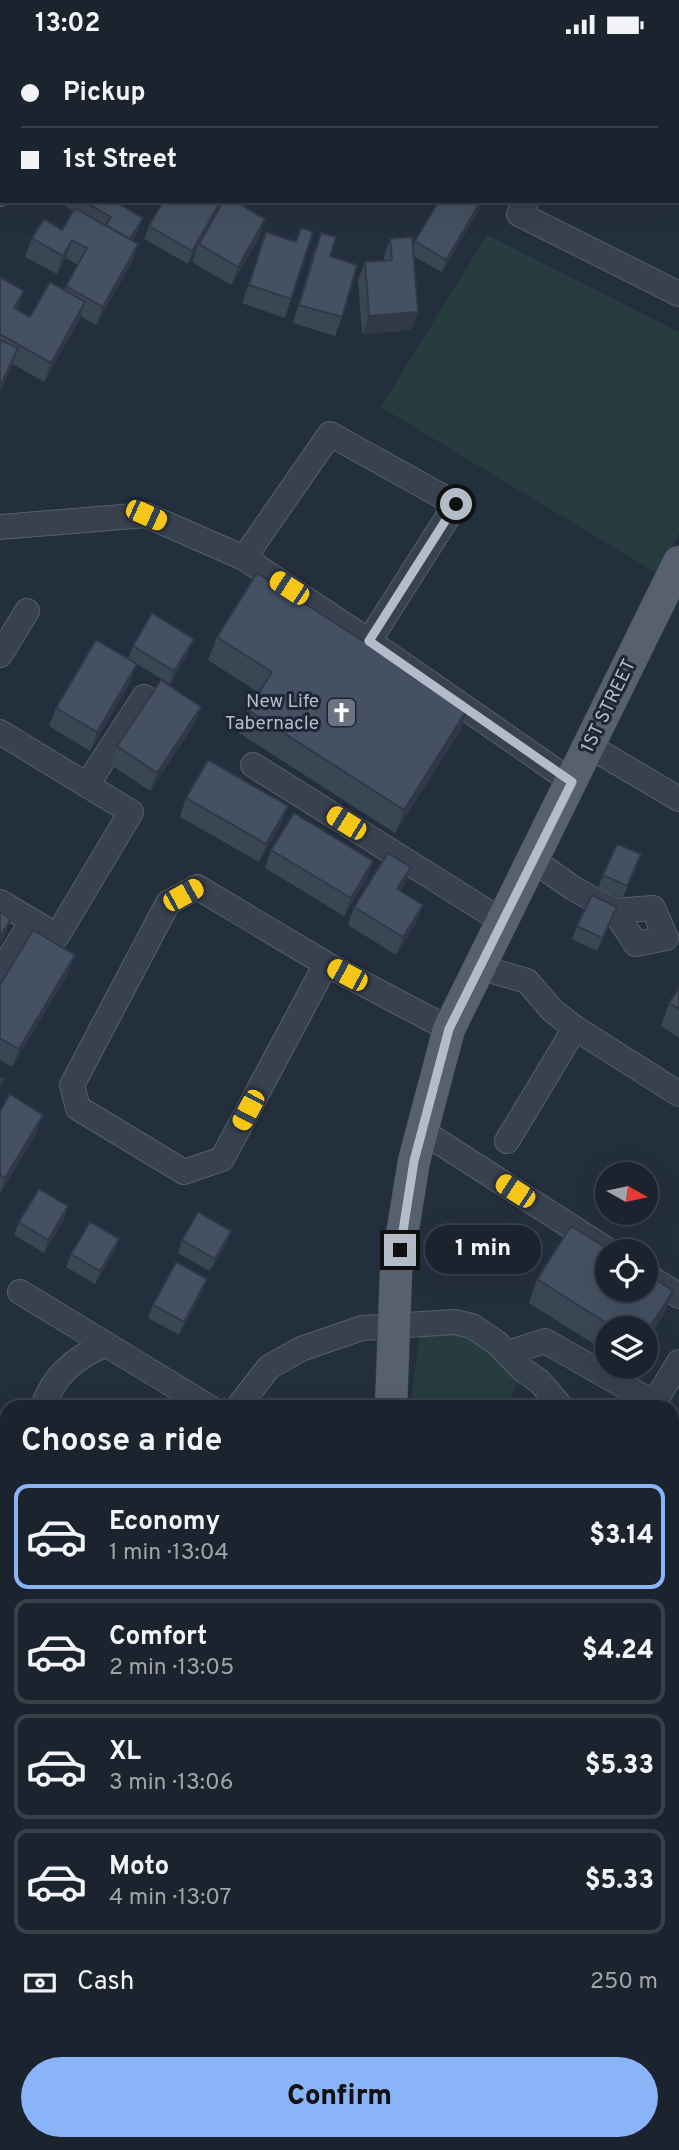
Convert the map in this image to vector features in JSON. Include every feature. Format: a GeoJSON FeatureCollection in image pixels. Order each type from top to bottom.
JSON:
{"type":"FeatureCollection","features":[{"type":"Feature","properties":{"kind":"main road","name":"1ST STREET"},"geometry":{"type":"LineString","coordinates":[[391,1400],[396,1272],[414,1161],[449,1029],[679,562]]}},
{"type":"Feature","properties":{"kind":"street"},"geometry":{"type":"LineString","coordinates":[[525,203],[519,214],[679,294]]}},
{"type":"Feature","properties":{"kind":"street"},"geometry":{"type":"LineString","coordinates":[[244,558],[330,434],[456,504],[369,641]]}},
{"type":"Feature","properties":{"kind":"street"},"geometry":{"type":"LineString","coordinates":[[0,527],[146,515],[244,558],[572,782]]}},
{"type":"Feature","properties":{"kind":"street"},"geometry":{"type":"LineString","coordinates":[[0,655],[27,611]]}},
{"type":"Feature","properties":{"kind":"street"},"geometry":{"type":"LineString","coordinates":[[87,785],[144,697]]}},
{"type":"Feature","properties":{"kind":"street"},"geometry":{"type":"LineString","coordinates":[[0,732],[131,812],[57,936],[0,902]]}},
{"type":"Feature","properties":{"kind":"street"},"geometry":{"type":"LineString","coordinates":[[589,746],[679,799]]}},
{"type":"Feature","properties":{"kind":"street"},"geometry":{"type":"LineString","coordinates":[[253,765],[502,921]]}},
{"type":"Feature","properties":{"kind":"street"},"geometry":{"type":"LineString","coordinates":[[533,860],[573,888],[614,911],[636,944],[672,943]]}},
{"type":"Feature","properties":{"kind":"street"},"geometry":{"type":"LineString","coordinates":[[326,964],[222,1159],[184,1172],[78,1108],[72,1085],[168,903],[197,887],[326,964],[449,1029]]}},
{"type":"Feature","properties":{"kind":"street"},"geometry":{"type":"LineString","coordinates":[[0,973],[32,921]]}},
{"type":"Feature","properties":{"kind":"street"},"geometry":{"type":"LineString","coordinates":[[479,967],[527,981],[552,1010],[575,1028],[679,1094]]}},
{"type":"Feature","properties":{"kind":"street"},"geometry":{"type":"LineString","coordinates":[[507,1141],[575,1028]]}},
{"type":"Feature","properties":{"kind":"street"},"geometry":{"type":"LineString","coordinates":[[422,1131],[595,1242]]}},
{"type":"Feature","properties":{"kind":"street"},"geometry":{"type":"LineString","coordinates":[[658,1283],[679,1296]]}},
{"type":"Feature","properties":{"kind":"street"},"geometry":{"type":"LineString","coordinates":[[20,1292],[197,1400]]}},
{"type":"Feature","properties":{"kind":"street"},"geometry":{"type":"LineString","coordinates":[[243,1400],[269,1367],[301,1349],[362,1328],[454,1322],[472,1326],[508,1353],[523,1370],[539,1381],[555,1400]]}},
{"type":"Feature","properties":{"kind":"street"},"geometry":{"type":"LineString","coordinates":[[508,1353],[545,1341],[649,1400]]}},
{"type":"Feature","properties":{"kind":"street"},"geometry":{"type":"LineString","coordinates":[[47,1400],[60,1374],[82,1355],[106,1345]]}},
{"type":"Feature","properties":{"kind":"street"},"geometry":{"type":"LineString","coordinates":[[656,1400],[679,1362]]}},
{"type":"Feature","properties":{"kind":"green space"},"geometry":{"type":"Polygon","coordinates":[[[487,235],[679,332],[679,533],[658,574],[381,407],[487,235]]]}},
{"type":"Feature","properties":{"kind":"green space"},"geometry":{"type":"Polygon","coordinates":[[[442,1322],[523,1370],[509,1400],[411,1400],[421,1324],[442,1322]]]}},
{"type":"Feature","properties":{"kind":"building"},"geometry":{"type":"Polygon","coordinates":[[[86,203],[117,203],[143,218],[130,239],[106,225],[111,217],[86,203]]]}},
{"type":"Feature","properties":{"kind":"building"},"geometry":{"type":"Polygon","coordinates":[[[162,203],[220,203],[192,251],[149,226],[162,203]]]}},
{"type":"Feature","properties":{"kind":"building"},"geometry":{"type":"Polygon","coordinates":[[[222,203],[245,203],[243,206],[265,219],[238,267],[199,244],[222,203]]]}},
{"type":"Feature","properties":{"kind":"building"},"geometry":{"type":"Polygon","coordinates":[[[438,203],[480,203],[446,260],[415,241],[438,203]]]}},
{"type":"Feature","properties":{"kind":"building"},"geometry":{"type":"Polygon","coordinates":[[[75,208],[138,244],[103,307],[66,286],[87,248],[72,240],[63,256],[32,238],[44,219],[62,230],[75,208]]]}},
{"type":"Feature","properties":{"kind":"building"},"geometry":{"type":"Polygon","coordinates":[[[301,228],[313,232],[291,299],[249,285],[266,232],[296,242],[301,228]]]}},
{"type":"Feature","properties":{"kind":"building"},"geometry":{"type":"Polygon","coordinates":[[[321,233],[336,237],[330,256],[357,265],[342,317],[299,305],[321,233]]]}},
{"type":"Feature","properties":{"kind":"building"},"geometry":{"type":"Polygon","coordinates":[[[412,237],[418,312],[369,316],[365,262],[392,260],[390,239],[412,237]]]}},
{"type":"Feature","properties":{"kind":"building"},"geometry":{"type":"Polygon","coordinates":[[[0,277],[24,291],[14,308],[30,317],[50,282],[85,302],[51,363],[0,334],[0,277]]]}},
{"type":"Feature","properties":{"kind":"building"},"geometry":{"type":"Polygon","coordinates":[[[0,340],[18,348],[0,387],[0,340]]]}},
{"type":"Feature","properties":{"kind":"building","name":"New Life Tabernacle"},"geometry":{"type":"Polygon","coordinates":[[[257,573],[468,708],[404,810],[248,710],[272,672],[217,637],[257,573]]]}},
{"type":"Feature","properties":{"kind":"building"},"geometry":{"type":"Polygon","coordinates":[[[152,613],[194,639],[174,671],[133,646],[152,613]]]}},
{"type":"Feature","properties":{"kind":"building"},"geometry":{"type":"Polygon","coordinates":[[[96,640],[137,664],[97,732],[56,708],[96,640]]]}},
{"type":"Feature","properties":{"kind":"building"},"geometry":{"type":"Polygon","coordinates":[[[161,680],[201,707],[157,773],[117,746],[161,680]]]}},
{"type":"Feature","properties":{"kind":"building"},"geometry":{"type":"Polygon","coordinates":[[[208,760],[288,806],[266,844],[186,798],[208,760]]]}},
{"type":"Feature","properties":{"kind":"building"},"geometry":{"type":"Polygon","coordinates":[[[294,813],[373,861],[351,898],[271,850],[294,813]]]}},
{"type":"Feature","properties":{"kind":"building"},"geometry":{"type":"Polygon","coordinates":[[[617,844],[641,854],[627,886],[603,875],[617,844]]]}},
{"type":"Feature","properties":{"kind":"building"},"geometry":{"type":"Polygon","coordinates":[[[388,853],[411,867],[397,889],[423,905],[403,937],[354,907],[388,853]]]}},
{"type":"Feature","properties":{"kind":"building"},"geometry":{"type":"Polygon","coordinates":[[[592,895],[617,907],[602,938],[577,926],[592,895]]]}},
{"type":"Feature","properties":{"kind":"building"},"geometry":{"type":"Polygon","coordinates":[[[0,912],[11,919],[0,937],[0,912]]]}},
{"type":"Feature","properties":{"kind":"building"},"geometry":{"type":"Polygon","coordinates":[[[33,930],[75,955],[19,1049],[0,1038],[0,985],[33,930]]]}},
{"type":"Feature","properties":{"kind":"building"},"geometry":{"type":"Polygon","coordinates":[[[679,988],[679,1009],[669,1003],[679,988]]]}},
{"type":"Feature","properties":{"kind":"building"},"geometry":{"type":"Polygon","coordinates":[[[10,1094],[43,1115],[5,1178],[0,1175],[0,1111],[10,1094]]]}},
{"type":"Feature","properties":{"kind":"building"},"geometry":{"type":"Polygon","coordinates":[[[39,1189],[68,1206],[48,1240],[19,1222],[39,1189]]]}},
{"type":"Feature","properties":{"kind":"building"},"geometry":{"type":"Polygon","coordinates":[[[198,1212],[231,1231],[215,1259],[182,1240],[198,1212]]]}},
{"type":"Feature","properties":{"kind":"building"},"geometry":{"type":"Polygon","coordinates":[[[90,1222],[119,1239],[100,1271],[71,1254],[90,1222]]]}},
{"type":"Feature","properties":{"kind":"building"},"geometry":{"type":"Polygon","coordinates":[[[571,1226],[595,1241],[595,1302],[658,1302],[658,1281],[673,1291],[657,1316],[595,1316],[537,1279],[571,1226]]]}},
{"type":"Feature","properties":{"kind":"building"},"geometry":{"type":"Polygon","coordinates":[[[176,1262],[207,1279],[184,1322],[153,1305],[176,1262]]]}},
{"type":"Feature","properties":{"kind":"place","name":"New Life Tabernacle"},"geometry":{"type":"Point","coordinates":[342,713]}},
{"type":"Feature","properties":{"kind":"route"},"geometry":{"type":"LineString","coordinates":[[400,1250],[414,1161],[449,1029],[572,782],[369,641],[456,504]]}}]}
